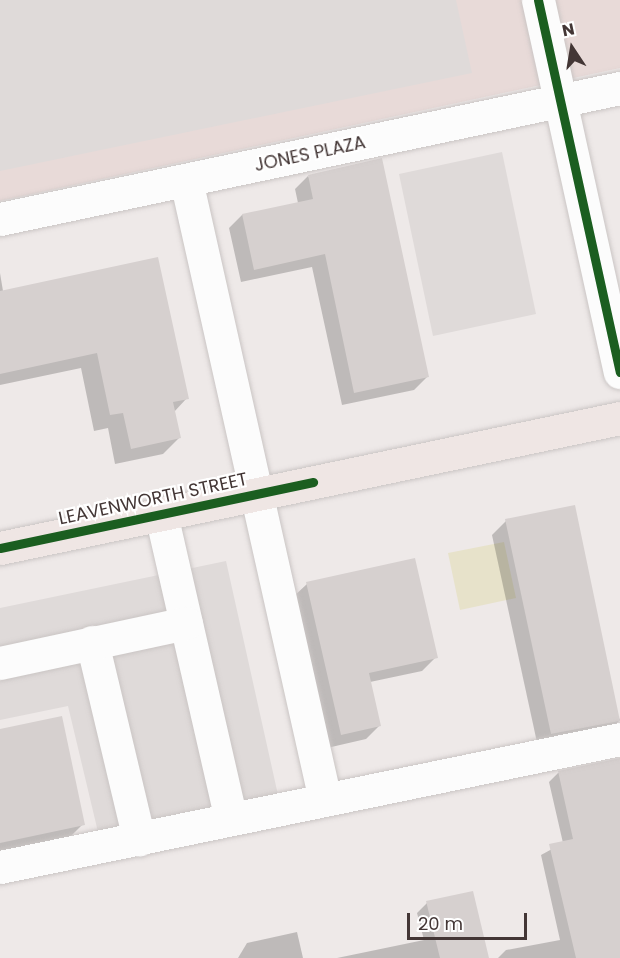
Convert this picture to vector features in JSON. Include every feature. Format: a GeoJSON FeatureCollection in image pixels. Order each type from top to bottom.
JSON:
{"type":"FeatureCollection","features":[{"type":"Feature","properties":{"kind":"main road","name":"LEAVENWORTH STREET"},"geometry":{"type":"LineString","coordinates":[[0,548],[620,418]]}},
{"type":"Feature","properties":{"kind":"street"},"geometry":{"type":"LineString","coordinates":[[538,0],[620,372]]}},
{"type":"Feature","properties":{"kind":"street","name":"JONES PLAZA"},"geometry":{"type":"LineString","coordinates":[[0,219],[620,88]]}},
{"type":"Feature","properties":{"kind":"street"},"geometry":{"type":"LineString","coordinates":[[186,180],[325,800]]}},
{"type":"Feature","properties":{"kind":"street"},"geometry":{"type":"LineString","coordinates":[[161,514],[231,819]]}},
{"type":"Feature","properties":{"kind":"street"},"geometry":{"type":"LineString","coordinates":[[0,663],[186,623]]}},
{"type":"Feature","properties":{"kind":"street"},"geometry":{"type":"LineString","coordinates":[[92,642],[139,839]]}},
{"type":"Feature","properties":{"kind":"street"},"geometry":{"type":"LineString","coordinates":[[0,867],[620,739]]}},
{"type":"Feature","properties":{"kind":"shaded area"},"geometry":{"type":"Polygon","coordinates":[[[0,0],[620,0],[620,68],[0,201],[0,0]]]}},
{"type":"Feature","properties":{"kind":"shaded area"},"geometry":{"type":"Polygon","coordinates":[[[0,0],[456,0],[472,73],[0,171],[0,0]]]}},
{"type":"Feature","properties":{"kind":"shaded area"},"geometry":{"type":"Polygon","coordinates":[[[502,152],[536,314],[433,336],[399,174],[502,152]]]}},
{"type":"Feature","properties":{"kind":"shaded area"},"geometry":{"type":"Polygon","coordinates":[[[504,542],[516,598],[460,610],[448,553],[504,542]]]}},
{"type":"Feature","properties":{"kind":"shaded area"},"geometry":{"type":"Polygon","coordinates":[[[226,561],[278,795],[98,832],[68,706],[0,720],[0,608],[226,561]]]}},
{"type":"Feature","properties":{"kind":"building"},"geometry":{"type":"Polygon","coordinates":[[[382,158],[429,377],[354,393],[325,254],[254,270],[242,214],[313,199],[308,175],[382,158]]]}},
{"type":"Feature","properties":{"kind":"building"},"geometry":{"type":"Polygon","coordinates":[[[158,257],[189,399],[173,402],[181,438],[131,449],[123,413],[110,415],[97,353],[0,374],[0,291],[158,257]]]}},
{"type":"Feature","properties":{"kind":"building"},"geometry":{"type":"Polygon","coordinates":[[[575,505],[620,721],[551,734],[505,519],[575,505]]]}},
{"type":"Feature","properties":{"kind":"building"},"geometry":{"type":"Polygon","coordinates":[[[415,558],[438,658],[369,673],[381,726],[341,735],[306,582],[415,558]]]}},
{"type":"Feature","properties":{"kind":"building"},"geometry":{"type":"Polygon","coordinates":[[[62,716],[85,825],[0,843],[0,729],[62,716]]]}},
{"type":"Feature","properties":{"kind":"building"},"geometry":{"type":"Polygon","coordinates":[[[620,758],[620,958],[576,958],[549,844],[573,839],[558,771],[620,758]]]}},
{"type":"Feature","properties":{"kind":"building"},"geometry":{"type":"Polygon","coordinates":[[[473,891],[489,958],[440,958],[426,901],[473,891]]]}},
{"type":"Feature","properties":{"kind":"cycle path"},"geometry":{"type":"LineString","coordinates":[[538,0],[620,372]]}},
{"type":"Feature","properties":{"kind":"cycle path"},"geometry":{"type":"LineString","coordinates":[[0,548],[313,482]]}}]}
